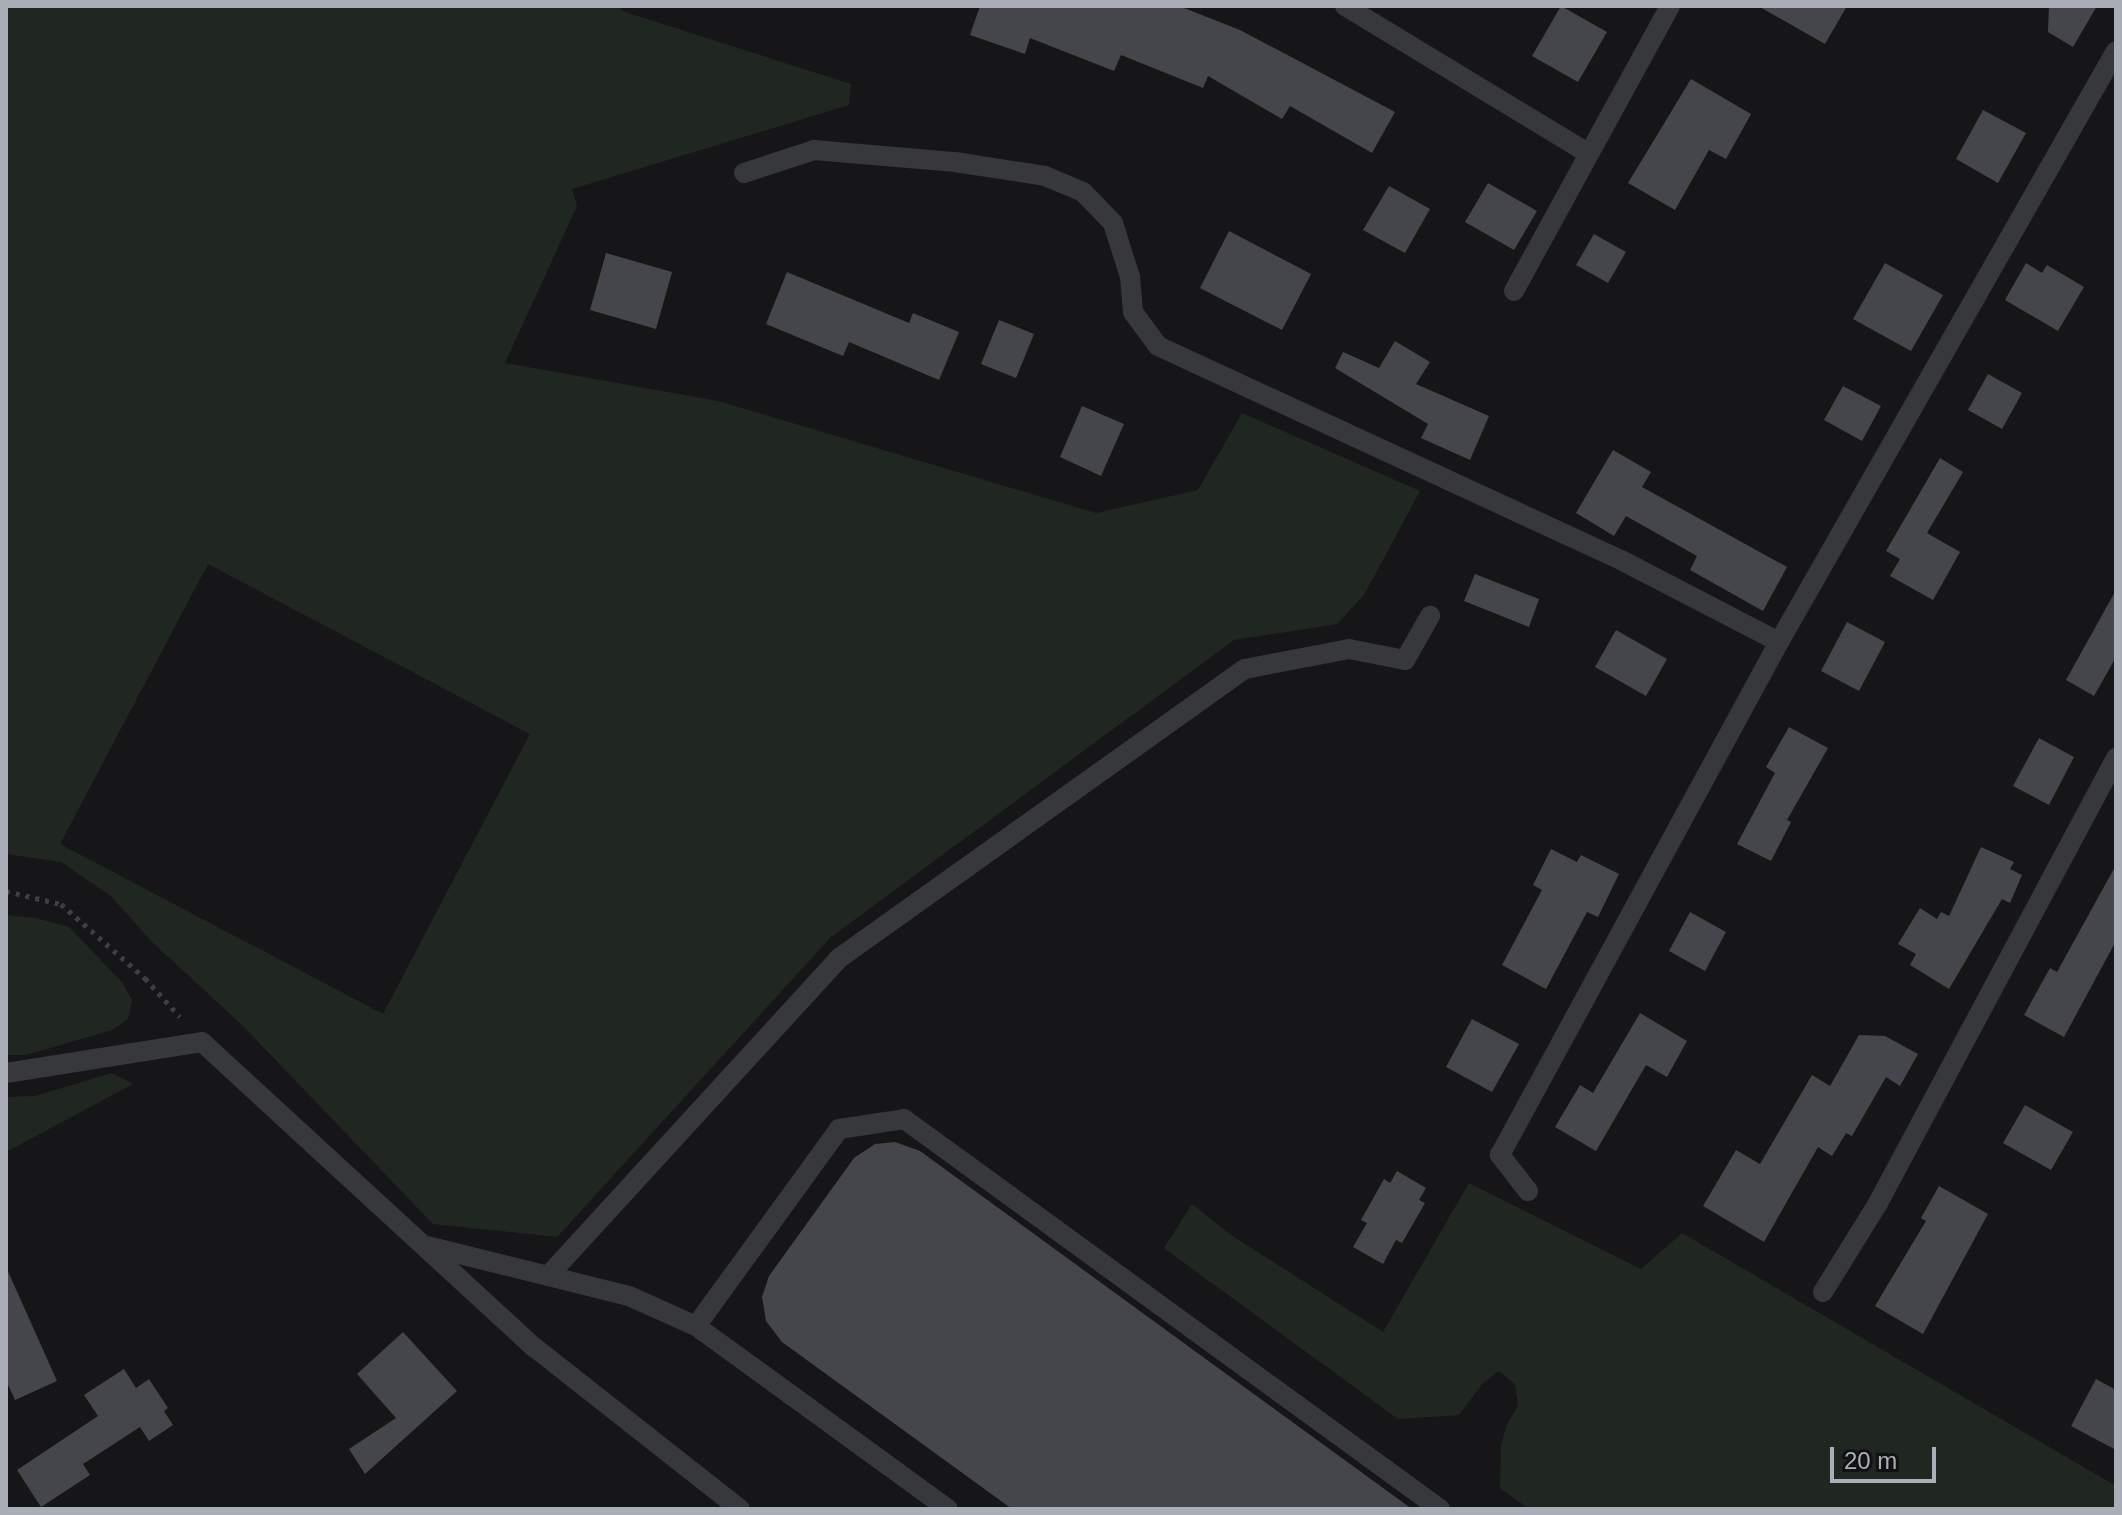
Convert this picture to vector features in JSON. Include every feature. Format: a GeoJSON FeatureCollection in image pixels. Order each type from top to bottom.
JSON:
{"type":"FeatureCollection","features":[{"type":"Feature","properties":{"kind":"lane"},"geometry":{"type":"LineString","coordinates":[[1345,6],[1589,154]]}},
{"type":"Feature","properties":{"kind":"lane"},"geometry":{"type":"LineString","coordinates":[[1514,291],[1670,6]]}},
{"type":"Feature","properties":{"kind":"lane"},"geometry":{"type":"LineString","coordinates":[[1528,1191],[1500,1155],[1779,642],[2116,51]]}},
{"type":"Feature","properties":{"kind":"lane"},"geometry":{"type":"LineString","coordinates":[[744,173],[814,150],[955,162],[1045,176],[1083,192],[1113,223],[1130,277],[1133,312],[1158,346],[1621,560],[1779,642]]}},
{"type":"Feature","properties":{"kind":"lane"},"geometry":{"type":"LineString","coordinates":[[548,1276],[838,959],[1245,669],[1349,649],[1405,660],[1430,616]]}},
{"type":"Feature","properties":{"kind":"lane"},"geometry":{"type":"LineString","coordinates":[[1823,1292],[1877,1205],[2116,758]]}},
{"type":"Feature","properties":{"kind":"lane"},"geometry":{"type":"LineString","coordinates":[[6,1073],[202,1042],[534,1347],[740,1509]]}},
{"type":"Feature","properties":{"kind":"lane"},"geometry":{"type":"LineString","coordinates":[[696,1326],[839,1129],[904,1119],[1440,1509]]}},
{"type":"Feature","properties":{"kind":"lane"},"geometry":{"type":"LineString","coordinates":[[424,1245],[629,1296],[696,1326],[948,1509]]}},
{"type":"Feature","properties":{"kind":"path"},"geometry":{"type":"LineString","coordinates":[[6,891],[61,904],[145,978],[202,1042]]}},
{"type":"Feature","properties":{"kind":"shaded area"},"geometry":{"type":"Polygon","coordinates":[[[6,6],[618,6],[625,12],[851,84],[849,105],[572,189],[577,206],[505,363],[718,401],[1096,513],[1198,490],[1242,413],[1420,491],[1364,595],[1337,624],[1234,640],[831,937],[557,1237],[433,1224],[242,1025],[152,942],[111,896],[61,862],[6,854],[6,6]],[[208,564],[60,844],[383,1014],[530,734],[208,564]]]}},
{"type":"Feature","properties":{"kind":"shaded area"},"geometry":{"type":"Polygon","coordinates":[[[6,915],[36,918],[69,927],[122,982],[132,1000],[128,1019],[112,1030],[26,1055],[6,1055],[6,915]]]}},
{"type":"Feature","properties":{"kind":"shaded area"},"geometry":{"type":"Polygon","coordinates":[[[112,1073],[133,1084],[6,1152],[6,1097],[35,1096],[112,1073]]]}},
{"type":"Feature","properties":{"kind":"shaded area"},"geometry":{"type":"Polygon","coordinates":[[[1469,1183],[1641,1269],[1682,1233],[2116,1486],[2116,1509],[1529,1509],[1500,1488],[1501,1445],[1507,1424],[1518,1406],[1515,1384],[1499,1371],[1483,1383],[1459,1415],[1398,1419],[1164,1248],[1192,1204],[1231,1235],[1383,1332],[1469,1183]]]}},
{"type":"Feature","properties":{"kind":"building"},"geometry":{"type":"Polygon","coordinates":[[[980,6],[1179,6],[1240,30],[1395,112],[1372,153],[1290,106],[1282,119],[1208,76],[1203,88],[1121,55],[1114,71],[1030,38],[1025,54],[970,35],[980,6]]]}},
{"type":"Feature","properties":{"kind":"building"},"geometry":{"type":"Polygon","coordinates":[[[1561,6],[1607,32],[1578,82],[1532,56],[1561,6]]]}},
{"type":"Feature","properties":{"kind":"building"},"geometry":{"type":"Polygon","coordinates":[[[1758,6],[1847,6],[1825,44],[1758,6]]]}},
{"type":"Feature","properties":{"kind":"building"},"geometry":{"type":"Polygon","coordinates":[[[2049,6],[2097,6],[2073,47],[2048,32],[2049,6]]]}},
{"type":"Feature","properties":{"kind":"building"},"geometry":{"type":"Polygon","coordinates":[[[1691,79],[1751,114],[1726,159],[1709,150],[1675,210],[1628,183],[1691,79]]]}},
{"type":"Feature","properties":{"kind":"building"},"geometry":{"type":"Polygon","coordinates":[[[1983,110],[2026,133],[1998,183],[1956,159],[1983,110]]]}},
{"type":"Feature","properties":{"kind":"building"},"geometry":{"type":"Polygon","coordinates":[[[1488,183],[1537,211],[1514,250],[1465,222],[1488,183]]]}},
{"type":"Feature","properties":{"kind":"building"},"geometry":{"type":"Polygon","coordinates":[[[1389,186],[1430,209],[1405,253],[1363,230],[1389,186]]]}},
{"type":"Feature","properties":{"kind":"building"},"geometry":{"type":"Polygon","coordinates":[[[1229,231],[1311,274],[1282,330],[1200,288],[1229,231]]]}},
{"type":"Feature","properties":{"kind":"building"},"geometry":{"type":"Polygon","coordinates":[[[1594,234],[1626,252],[1608,283],[1576,265],[1594,234]]]}},
{"type":"Feature","properties":{"kind":"building"},"geometry":{"type":"Polygon","coordinates":[[[606,253],[672,272],[656,329],[590,310],[606,253]]]}},
{"type":"Feature","properties":{"kind":"building"},"geometry":{"type":"Polygon","coordinates":[[[1885,263],[1943,295],[1911,351],[1853,319],[1885,263]]]}},
{"type":"Feature","properties":{"kind":"building"},"geometry":{"type":"Polygon","coordinates":[[[2026,263],[2042,273],[2047,265],[2084,287],[2058,331],[2005,300],[2026,263]]]}},
{"type":"Feature","properties":{"kind":"building"},"geometry":{"type":"Polygon","coordinates":[[[787,272],[909,323],[913,313],[959,332],[939,380],[849,342],[843,356],[766,324],[787,272]]]}},
{"type":"Feature","properties":{"kind":"building"},"geometry":{"type":"Polygon","coordinates":[[[999,320],[1034,334],[1016,378],[981,364],[999,320]]]}},
{"type":"Feature","properties":{"kind":"building"},"geometry":{"type":"Polygon","coordinates":[[[1395,341],[1430,362],[1416,384],[1489,416],[1470,460],[1421,438],[1428,424],[1335,368],[1343,352],[1379,368],[1395,341]]]}},
{"type":"Feature","properties":{"kind":"building"},"geometry":{"type":"Polygon","coordinates":[[[1988,374],[2022,393],[2002,429],[1968,410],[1988,374]]]}},
{"type":"Feature","properties":{"kind":"building"},"geometry":{"type":"Polygon","coordinates":[[[1843,386],[1881,406],[1862,441],[1824,420],[1843,386]]]}},
{"type":"Feature","properties":{"kind":"building"},"geometry":{"type":"Polygon","coordinates":[[[1082,406],[1124,424],[1101,476],[1060,457],[1082,406]]]}},
{"type":"Feature","properties":{"kind":"building"},"geometry":{"type":"Polygon","coordinates":[[[1613,450],[1651,472],[1642,487],[1787,567],[1763,611],[1690,570],[1697,556],[1626,516],[1614,536],[1576,513],[1613,450]]]}},
{"type":"Feature","properties":{"kind":"building"},"geometry":{"type":"Polygon","coordinates":[[[1940,458],[1963,472],[1927,533],[1960,552],[1933,600],[1890,576],[1900,559],[1886,551],[1940,458]]]}},
{"type":"Feature","properties":{"kind":"building"},"geometry":{"type":"Polygon","coordinates":[[[1475,574],[1539,599],[1529,627],[1464,601],[1475,574]]]}},
{"type":"Feature","properties":{"kind":"building"},"geometry":{"type":"Polygon","coordinates":[[[2116,590],[2116,657],[2094,696],[2066,680],[2116,590]]]}},
{"type":"Feature","properties":{"kind":"building"},"geometry":{"type":"Polygon","coordinates":[[[1847,622],[1885,642],[1859,691],[1821,671],[1847,622]]]}},
{"type":"Feature","properties":{"kind":"building"},"geometry":{"type":"Polygon","coordinates":[[[1616,630],[1667,659],[1646,696],[1595,667],[1616,630]]]}},
{"type":"Feature","properties":{"kind":"building"},"geometry":{"type":"Polygon","coordinates":[[[1789,727],[1828,748],[1787,820],[1791,822],[1771,861],[1737,844],[1775,773],[1766,767],[1789,727]]]}},
{"type":"Feature","properties":{"kind":"building"},"geometry":{"type":"Polygon","coordinates":[[[2039,738],[2074,757],[2049,805],[2013,786],[2039,738]]]}},
{"type":"Feature","properties":{"kind":"building"},"geometry":{"type":"Polygon","coordinates":[[[1981,847],[2014,862],[2010,869],[2022,875],[2010,903],[2002,899],[1949,989],[1910,965],[1916,954],[1898,944],[1920,908],[1937,919],[1941,912],[1949,916],[1981,847]]]}},
{"type":"Feature","properties":{"kind":"building"},"geometry":{"type":"Polygon","coordinates":[[[1551,849],[1577,862],[1581,855],[1619,874],[1598,917],[1587,912],[1546,989],[1502,965],[1542,890],[1533,885],[1551,849]]]}},
{"type":"Feature","properties":{"kind":"building"},"geometry":{"type":"Polygon","coordinates":[[[2116,865],[2116,941],[2064,1037],[2024,1015],[2050,968],[2057,972],[2116,865]]]}},
{"type":"Feature","properties":{"kind":"building"},"geometry":{"type":"Polygon","coordinates":[[[1690,912],[1726,932],[1705,971],[1669,951],[1690,912]]]}},
{"type":"Feature","properties":{"kind":"building"},"geometry":{"type":"Polygon","coordinates":[[[1640,1013],[1687,1041],[1667,1077],[1646,1065],[1596,1151],[1555,1127],[1580,1085],[1593,1093],[1640,1013]]]}},
{"type":"Feature","properties":{"kind":"building"},"geometry":{"type":"Polygon","coordinates":[[[1472,1019],[1519,1044],[1492,1092],[1446,1067],[1472,1019]]]}},
{"type":"Feature","properties":{"kind":"building"},"geometry":{"type":"Polygon","coordinates":[[[1859,1035],[1885,1036],[1918,1054],[1900,1086],[1886,1077],[1852,1136],[1846,1133],[1832,1156],[1818,1147],[1764,1242],[1703,1206],[1736,1150],[1760,1164],[1812,1075],[1830,1086],[1859,1035]]]}},
{"type":"Feature","properties":{"kind":"building"},"geometry":{"type":"Polygon","coordinates":[[[2025,1105],[2073,1132],[2051,1170],[2003,1143],[2025,1105]]]}},
{"type":"Feature","properties":{"kind":"building"},"geometry":{"type":"Polygon","coordinates":[[[895,1142],[920,1151],[1412,1509],[1012,1509],[782,1342],[766,1321],[762,1297],[769,1276],[854,1158],[875,1144],[895,1142]]]}},
{"type":"Feature","properties":{"kind":"building"},"geometry":{"type":"Polygon","coordinates":[[[1397,1171],[1426,1188],[1419,1200],[1425,1203],[1402,1243],[1396,1240],[1383,1264],[1353,1247],[1367,1223],[1361,1220],[1384,1179],[1390,1183],[1397,1171]]]}},
{"type":"Feature","properties":{"kind":"building"},"geometry":{"type":"Polygon","coordinates":[[[1939,1186],[1988,1214],[1923,1334],[1875,1306],[1926,1221],[1921,1218],[1939,1186]]]}},
{"type":"Feature","properties":{"kind":"building"},"geometry":{"type":"Polygon","coordinates":[[[6,1267],[57,1381],[15,1400],[6,1380],[6,1267]]]}},
{"type":"Feature","properties":{"kind":"building"},"geometry":{"type":"Polygon","coordinates":[[[403,1332],[457,1391],[365,1474],[349,1449],[396,1418],[357,1374],[403,1332]]]}},
{"type":"Feature","properties":{"kind":"building"},"geometry":{"type":"Polygon","coordinates":[[[124,1369],[136,1388],[149,1379],[168,1408],[164,1411],[173,1425],[149,1441],[140,1427],[83,1464],[90,1475],[41,1507],[17,1470],[98,1416],[84,1395],[124,1369]]]}},
{"type":"Feature","properties":{"kind":"building"},"geometry":{"type":"Polygon","coordinates":[[[2096,1379],[2116,1390],[2116,1450],[2071,1426],[2096,1379]]]}}]}
